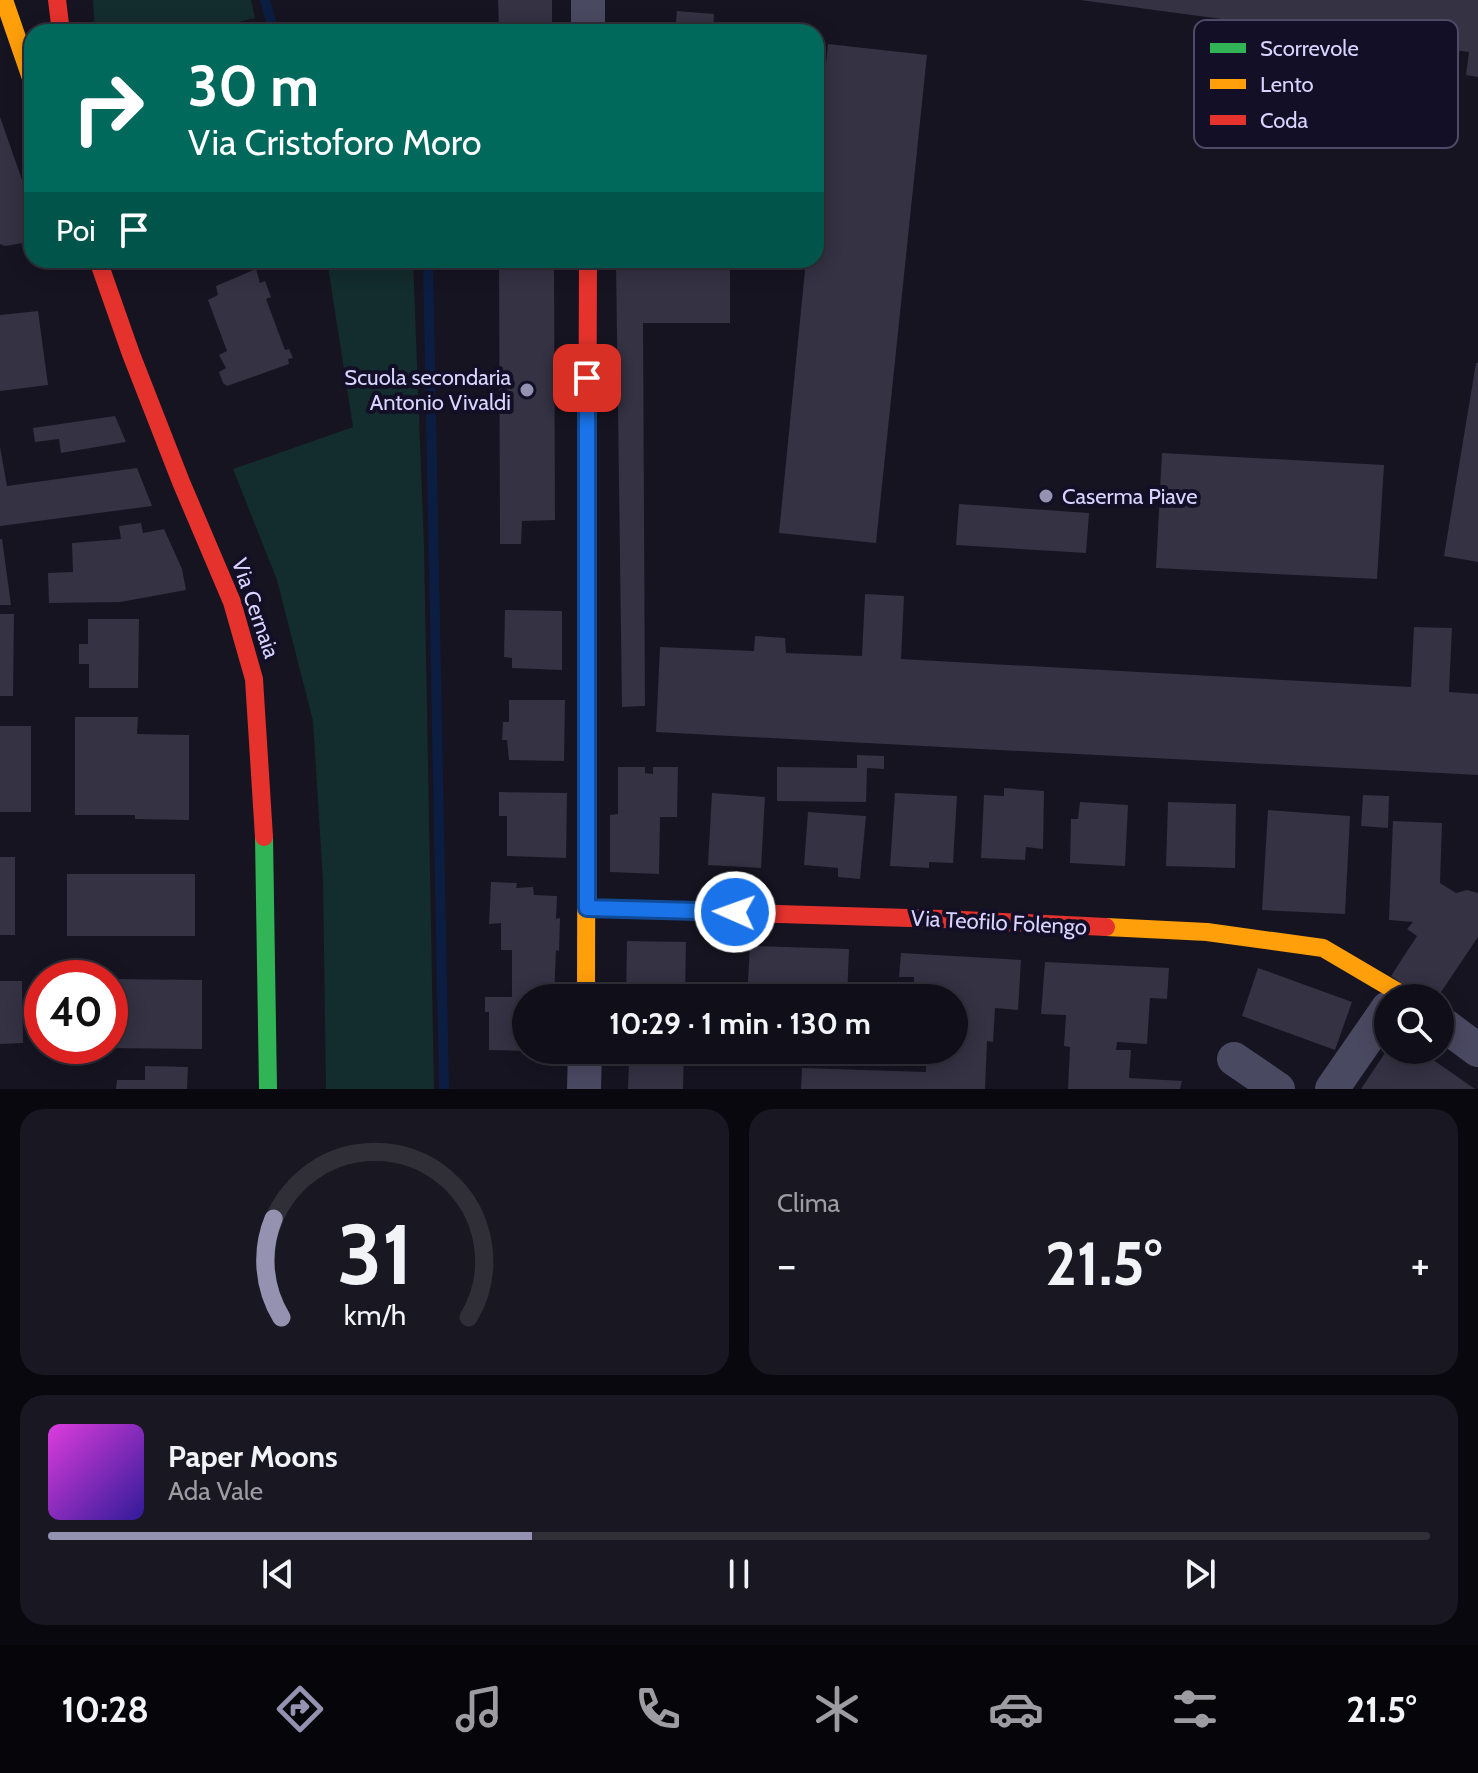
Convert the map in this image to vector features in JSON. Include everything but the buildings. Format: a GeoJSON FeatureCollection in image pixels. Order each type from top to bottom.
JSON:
{"type":"FeatureCollection","features":[{"type":"Feature","properties":{"kind":"street"},"geometry":{"type":"LineString","coordinates":[[4,0],[24,58]]}},
{"type":"Feature","properties":{"kind":"street"},"geometry":{"type":"LineString","coordinates":[[57,0],[60,24]]}},
{"type":"Feature","properties":{"kind":"street"},"geometry":{"type":"LineString","coordinates":[[588,0],[588,24]]}},
{"type":"Feature","properties":{"kind":"street","name":"Via Cernaia"},"geometry":{"type":"LineString","coordinates":[[101,268],[181,482],[232,602],[254,679],[266,879],[268,1089]]}},
{"type":"Feature","properties":{"kind":"street"},"geometry":{"type":"LineString","coordinates":[[586,984],[588,268]]}},
{"type":"Feature","properties":{"kind":"street","name":"Via Teofilo Folengo"},"geometry":{"type":"LineString","coordinates":[[587,908],[942,919],[1207,932],[1323,948],[1375,984]]}},
{"type":"Feature","properties":{"kind":"street","name":"Via Teofilo Folengo"},"geometry":{"type":"LineString","coordinates":[[1332,1089],[1374,1031]]}},
{"type":"Feature","properties":{"kind":"street"},"geometry":{"type":"LineString","coordinates":[[1454,1032],[1478,1050]]}},
{"type":"Feature","properties":{"kind":"street"},"geometry":{"type":"LineString","coordinates":[[1234,1059],[1278,1089]]}},
{"type":"Feature","properties":{"kind":"street"},"geometry":{"type":"LineString","coordinates":[[584,1089],[585,1064]]}},
{"type":"Feature","properties":{"kind":"green space"},"geometry":{"type":"Polygon","coordinates":[[[93,0],[251,0],[255,18],[230,24],[94,24],[93,0]]]}},
{"type":"Feature","properties":{"kind":"green space"},"geometry":{"type":"Polygon","coordinates":[[[328,268],[413,268],[424,546],[434,1089],[326,1089],[323,881],[313,721],[277,580],[233,469],[353,427],[328,268]]]}},
{"type":"Feature","properties":{"kind":"waterway"},"geometry":{"type":"LineString","coordinates":[[265,0],[272,24]]}},
{"type":"Feature","properties":{"kind":"waterway"},"geometry":{"type":"LineString","coordinates":[[428,268],[444,1089]]}},
{"type":"Feature","properties":{"kind":"traffic: fast"},"geometry":{"type":"LineString","coordinates":[[264,837],[268,1089]]}},
{"type":"Feature","properties":{"kind":"traffic: slow"},"geometry":{"type":"LineString","coordinates":[[4,0],[24,58]]}},
{"type":"Feature","properties":{"kind":"traffic: slow"},"geometry":{"type":"LineString","coordinates":[[586,984],[587,534]]}},
{"type":"Feature","properties":{"kind":"traffic: slow"},"geometry":{"type":"LineString","coordinates":[[1106,927],[1207,932],[1323,948],[1384,984]]}},
{"type":"Feature","properties":{"kind":"traffic: jam"},"geometry":{"type":"LineString","coordinates":[[57,0],[60,24]]}},
{"type":"Feature","properties":{"kind":"traffic: jam"},"geometry":{"type":"LineString","coordinates":[[101,268],[181,482],[232,602],[254,679],[264,837]]}},
{"type":"Feature","properties":{"kind":"traffic: jam"},"geometry":{"type":"LineString","coordinates":[[587,534],[588,268]]}},
{"type":"Feature","properties":{"kind":"traffic: jam"},"geometry":{"type":"LineString","coordinates":[[587,908],[1106,927]]}},
{"type":"Feature","properties":{"kind":"place","name":"Scuola secondaria Antonio Vivaldi"},"geometry":{"type":"Point","coordinates":[527,390]}},
{"type":"Feature","properties":{"kind":"place","name":"Caserma Piave"},"geometry":{"type":"Point","coordinates":[1046,496]}},
{"type":"Feature","properties":{"kind":"route"},"geometry":{"type":"LineString","coordinates":[[587,378],[587,908],[735,912]]}}]}
